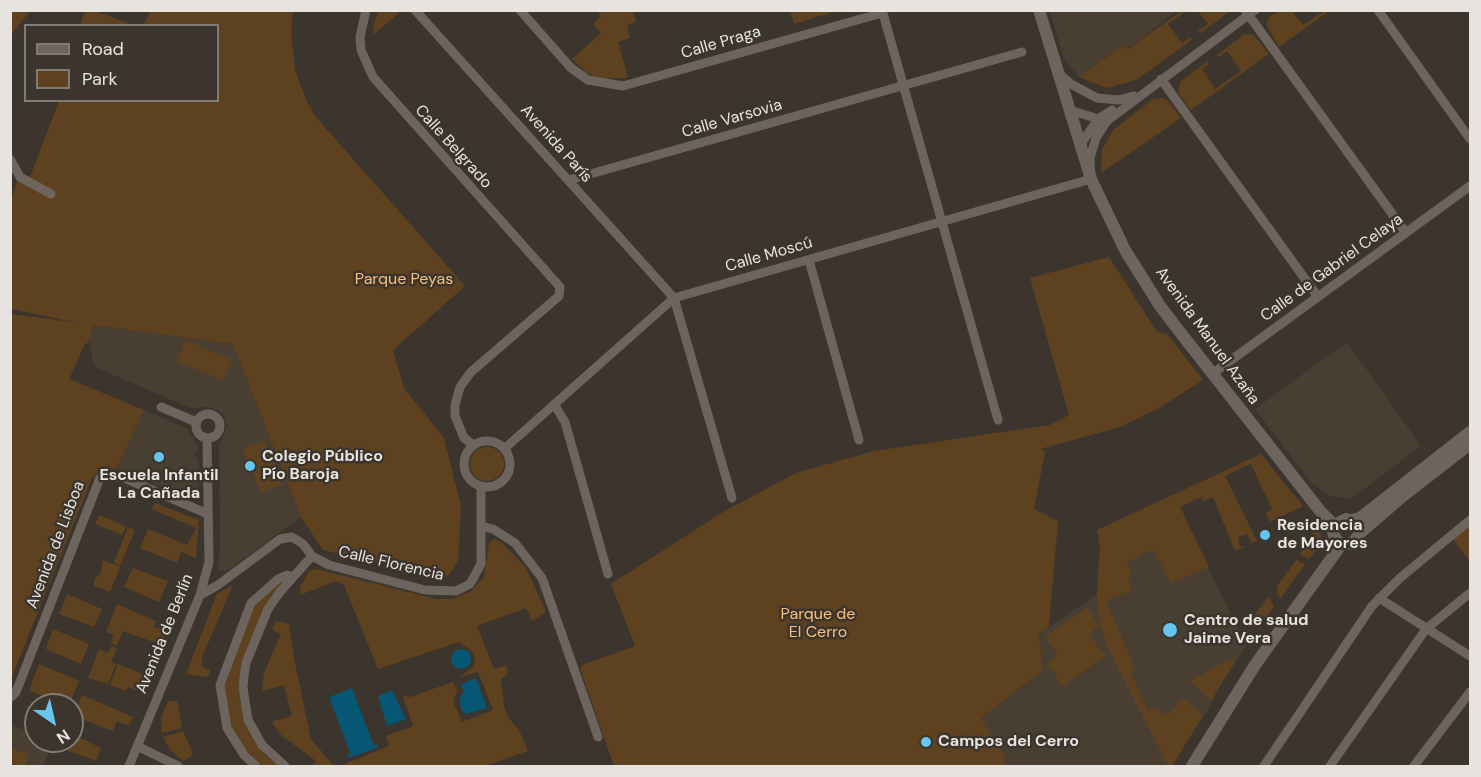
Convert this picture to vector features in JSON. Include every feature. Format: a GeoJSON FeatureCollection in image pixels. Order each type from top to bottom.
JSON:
{"type":"FeatureCollection","features":[{"type":"Feature","properties":{"kind":"street","name":"Calle Belgrado"},"geometry":{"type":"LineString","coordinates":[[366,10],[360,44],[373,77],[560,287],[559,296],[471,372],[460,387],[455,405],[455,416],[464,438],[474,445]]}},
{"type":"Feature","properties":{"kind":"street","name":"Avenida París"},"geometry":{"type":"LineString","coordinates":[[415,10],[674,298]]}},
{"type":"Feature","properties":{"kind":"street","name":"Calle Praga"},"geometry":{"type":"LineString","coordinates":[[520,10],[571,68],[588,80],[623,86],[882,12]]}},
{"type":"Feature","properties":{"kind":"street","name":"Avenida Manuel Azaña"},"geometry":{"type":"LineString","coordinates":[[1039,10],[1091,179],[1125,250],[1160,306],[1321,512],[1335,526]]}},
{"type":"Feature","properties":{"kind":"street"},"geometry":{"type":"LineString","coordinates":[[1378,10],[1470,139]]}},
{"type":"Feature","properties":{"kind":"street"},"geometry":{"type":"LineString","coordinates":[[882,12],[998,420]]}},
{"type":"Feature","properties":{"kind":"street"},"geometry":{"type":"LineString","coordinates":[[1081,149],[1083,141],[1102,120],[1161,79],[1249,12],[1406,233]]}},
{"type":"Feature","properties":{"kind":"street","name":"Calle Varsovia"},"geometry":{"type":"LineString","coordinates":[[569,180],[1022,52]]}},
{"type":"Feature","properties":{"kind":"street"},"geometry":{"type":"LineString","coordinates":[[1057,71],[1071,84],[1097,98],[1118,100],[1139,95]]}},
{"type":"Feature","properties":{"kind":"street"},"geometry":{"type":"LineString","coordinates":[[1161,79],[1317,297]]}},
{"type":"Feature","properties":{"kind":"street"},"geometry":{"type":"LineString","coordinates":[[1069,110],[1102,120]]}},
{"type":"Feature","properties":{"kind":"street"},"geometry":{"type":"LineString","coordinates":[[1091,179],[1090,159],[1102,120]]}},
{"type":"Feature","properties":{"kind":"street"},"geometry":{"type":"LineString","coordinates":[[10,159],[20,177],[51,194]]}},
{"type":"Feature","properties":{"kind":"street","name":"Calle Moscú"},"geometry":{"type":"LineString","coordinates":[[504,449],[674,298],[1091,179]]}},
{"type":"Feature","properties":{"kind":"street","name":"Calle de Gabriel Celaya"},"geometry":{"type":"LineString","coordinates":[[1212,374],[1470,186]]}},
{"type":"Feature","properties":{"kind":"street"},"geometry":{"type":"LineString","coordinates":[[809,260],[859,440]]}},
{"type":"Feature","properties":{"kind":"street"},"geometry":{"type":"LineString","coordinates":[[674,298],[732,498]]}},
{"type":"Feature","properties":{"kind":"street"},"geometry":{"type":"LineString","coordinates":[[554,404],[565,422],[608,574]]}},
{"type":"Feature","properties":{"kind":"street"},"geometry":{"type":"LineString","coordinates":[[160,407],[196,422]]}},
{"type":"Feature","properties":{"kind":"street"},"geometry":{"type":"LineString","coordinates":[[207,413],[218,418],[220,426],[218,434],[207,438],[198,434],[196,422],[207,413]]}},
{"type":"Feature","properties":{"kind":"street"},"geometry":{"type":"LineString","coordinates":[[1341,544],[1334,536],[1335,526],[1341,520],[1359,518],[1470,432]]}},
{"type":"Feature","properties":{"kind":"street","name":"Avenida de Berlín"},"geometry":{"type":"LineString","coordinates":[[129,766],[200,595],[210,552],[207,438]]}},
{"type":"Feature","properties":{"kind":"street"},"geometry":{"type":"LineString","coordinates":[[489,441],[504,449],[510,462],[505,478],[496,485],[481,486],[471,481],[464,468],[466,453],[474,445],[489,441]]}},
{"type":"Feature","properties":{"kind":"street"},"geometry":{"type":"LineString","coordinates":[[1192,766],[1255,665],[1341,544],[1353,543],[1360,533],[1470,444]]}},
{"type":"Feature","properties":{"kind":"street","name":"Avenida de Lisboa"},"geometry":{"type":"LineString","coordinates":[[10,698],[16,692],[100,478],[108,475],[122,477],[208,514]]}},
{"type":"Feature","properties":{"kind":"street","name":"Calle Florencia"},"geometry":{"type":"LineString","coordinates":[[200,595],[287,537],[298,540],[312,556],[329,565],[425,590],[456,591],[470,584],[478,571],[482,552],[481,486]]}},
{"type":"Feature","properties":{"kind":"street"},"geometry":{"type":"LineString","coordinates":[[1352,520],[1360,533]]}},
{"type":"Feature","properties":{"kind":"street"},"geometry":{"type":"LineString","coordinates":[[1264,766],[1378,598],[1470,520]]}},
{"type":"Feature","properties":{"kind":"street"},"geometry":{"type":"LineString","coordinates":[[481,526],[493,529],[515,543],[542,579],[598,737]]}},
{"type":"Feature","properties":{"kind":"street"},"geometry":{"type":"LineString","coordinates":[[285,766],[268,752],[253,731],[245,710],[243,688],[246,663],[268,609],[312,556]]}},
{"type":"Feature","properties":{"kind":"street"},"geometry":{"type":"LineString","coordinates":[[256,766],[244,755],[227,728],[220,685],[251,603],[279,579],[287,575],[293,577]]}},
{"type":"Feature","properties":{"kind":"street"},"geometry":{"type":"LineString","coordinates":[[1330,766],[1426,629],[1470,593]]}},
{"type":"Feature","properties":{"kind":"street"},"geometry":{"type":"LineString","coordinates":[[1378,598],[1470,656]]}},
{"type":"Feature","properties":{"kind":"street"},"geometry":{"type":"LineString","coordinates":[[1414,766],[1470,692]]}},
{"type":"Feature","properties":{"kind":"street"},"geometry":{"type":"LineString","coordinates":[[137,746],[178,766]]}},
{"type":"Feature","properties":{"kind":"shaded area"},"geometry":{"type":"Polygon","coordinates":[[[1178,10],[1127,49],[1124,45],[1079,77],[1064,59],[1050,11],[1178,10]]]}},
{"type":"Feature","properties":{"kind":"shaded area","name":"Colegio Público Pío Baroja"},"geometry":{"type":"Polygon","coordinates":[[[93,325],[233,344],[301,517],[225,572],[218,569],[220,547],[219,446],[227,426],[223,414],[211,407],[191,408],[97,368],[93,362],[89,341],[93,325]]]}},
{"type":"Feature","properties":{"kind":"shaded area"},"geometry":{"type":"Polygon","coordinates":[[[1347,342],[1421,446],[1351,499],[1328,495],[1310,481],[1255,409],[1347,342]]]}},
{"type":"Feature","properties":{"kind":"shaded area","name":"Escuela Infantil La Cañada"},"geometry":{"type":"Polygon","coordinates":[[[144,410],[186,428],[197,444],[198,449],[194,452],[199,464],[198,501],[117,469],[144,410]]]}},
{"type":"Feature","properties":{"kind":"shaded area"},"geometry":{"type":"Polygon","coordinates":[[[1174,494],[1246,647],[1214,694],[1216,696],[1172,766],[1004,766],[1005,756],[980,719],[1043,670],[1039,634],[1097,594],[1100,547],[1097,530],[1174,494]]]}},
{"type":"Feature","properties":{"kind":"shaded area"},"geometry":{"type":"Polygon","coordinates":[[[10,724],[24,730],[24,753],[48,753],[43,766],[11,766],[10,724]]]}},
{"type":"Feature","properties":{"kind":"green space"},"geometry":{"type":"Polygon","coordinates":[[[85,10],[96,11],[129,24],[80,24],[85,10]]]}},
{"type":"Feature","properties":{"kind":"green space"},"geometry":{"type":"Polygon","coordinates":[[[790,10],[836,11],[794,24],[790,10]]]}},
{"type":"Feature","properties":{"kind":"green space"},"geometry":{"type":"Polygon","coordinates":[[[10,11],[30,11],[11,35],[10,11]]]}},
{"type":"Feature","properties":{"kind":"green space","name":"Parque Peyas"},"geometry":{"type":"Polygon","coordinates":[[[151,11],[293,11],[291,33],[295,70],[315,116],[465,286],[393,350],[404,388],[444,438],[461,506],[458,562],[448,576],[323,550],[301,517],[233,344],[93,325],[89,342],[85,344],[69,379],[144,410],[117,469],[103,468],[92,478],[11,679],[11,314],[79,323],[11,309],[11,201],[18,177],[30,177],[59,102],[219,102],[219,24],[144,24],[151,11]]]}},
{"type":"Feature","properties":{"kind":"green space"},"geometry":{"type":"Polygon","coordinates":[[[378,11],[401,11],[373,35],[374,24],[378,11]]]}},
{"type":"Feature","properties":{"kind":"green space"},"geometry":{"type":"Polygon","coordinates":[[[597,11],[633,11],[636,22],[627,25],[630,38],[618,42],[628,78],[599,78],[587,73],[572,59],[601,33],[593,24],[601,16],[597,11]]]}},
{"type":"Feature","properties":{"kind":"green space"},"geometry":{"type":"Polygon","coordinates":[[[1181,11],[1186,11],[1168,24],[1182,43],[1190,37],[1192,40],[1136,80],[1107,88],[1079,77],[1124,45],[1128,49],[1181,11]]]}},
{"type":"Feature","properties":{"kind":"green space"},"geometry":{"type":"Polygon","coordinates":[[[1198,11],[1230,11],[1200,34],[1198,31],[1208,24],[1198,11]]]}},
{"type":"Feature","properties":{"kind":"green space"},"geometry":{"type":"Polygon","coordinates":[[[1278,11],[1292,11],[1303,25],[1324,11],[1329,11],[1279,47],[1266,24],[1269,17],[1278,11]]]}},
{"type":"Feature","properties":{"kind":"green space"},"geometry":{"type":"Polygon","coordinates":[[[1245,34],[1254,35],[1269,54],[1191,110],[1178,93],[1180,82],[1208,61],[1209,64],[1202,69],[1215,89],[1241,71],[1227,51],[1219,57],[1217,55],[1245,34]]]}},
{"type":"Feature","properties":{"kind":"green space"},"geometry":{"type":"Polygon","coordinates":[[[1163,98],[1181,118],[1101,173],[1102,150],[1113,130],[1153,99],[1163,98]]]}},
{"type":"Feature","properties":{"kind":"green space","name":"Parque de El Cerro"},"geometry":{"type":"Polygon","coordinates":[[[1109,257],[1157,332],[1167,334],[1203,380],[1159,408],[1120,427],[1040,449],[1045,452],[1034,509],[1058,521],[1049,626],[1039,634],[1043,670],[981,718],[1005,757],[1004,766],[614,766],[580,669],[582,665],[635,646],[611,584],[723,512],[796,473],[874,451],[1050,425],[1069,415],[1030,278],[1109,257]]]}},
{"type":"Feature","properties":{"kind":"green space"},"geometry":{"type":"Polygon","coordinates":[[[186,340],[233,360],[223,381],[177,361],[186,340]]]}},
{"type":"Feature","properties":{"kind":"green space"},"geometry":{"type":"Polygon","coordinates":[[[265,441],[282,484],[261,493],[243,449],[265,441]]]}},
{"type":"Feature","properties":{"kind":"green space"},"geometry":{"type":"Polygon","coordinates":[[[487,447],[499,452],[504,464],[499,476],[487,481],[475,476],[470,464],[475,452],[487,447]]]}},
{"type":"Feature","properties":{"kind":"green space"},"geometry":{"type":"Polygon","coordinates":[[[1261,454],[1303,506],[1270,522],[1266,513],[1272,509],[1251,464],[1225,476],[1257,541],[1248,545],[1251,542],[1247,534],[1240,536],[1238,541],[1240,546],[1244,547],[1235,551],[1213,497],[1203,501],[1201,497],[1180,507],[1209,567],[1171,584],[1153,549],[1127,562],[1132,577],[1128,579],[1132,590],[1106,601],[1135,668],[1130,671],[1148,711],[1153,709],[1168,715],[1183,698],[1203,715],[1172,766],[1168,766],[1108,648],[1100,625],[1097,594],[1100,547],[1097,530],[1261,454]]]}},
{"type":"Feature","properties":{"kind":"green space"},"geometry":{"type":"Polygon","coordinates":[[[155,503],[199,520],[196,558],[181,552],[177,563],[140,548],[148,529],[187,545],[196,528],[152,509],[155,503]]]}},
{"type":"Feature","properties":{"kind":"green space"},"geometry":{"type":"Polygon","coordinates":[[[99,515],[126,526],[122,535],[95,524],[99,515]]]}},
{"type":"Feature","properties":{"kind":"green space"},"geometry":{"type":"Polygon","coordinates":[[[1317,525],[1323,541],[1309,559],[1300,554],[1317,525]]]}},
{"type":"Feature","properties":{"kind":"green space"},"geometry":{"type":"Polygon","coordinates":[[[1470,526],[1470,562],[1452,538],[1470,526]]]}},
{"type":"Feature","properties":{"kind":"green space"},"geometry":{"type":"Polygon","coordinates":[[[128,527],[135,530],[120,566],[114,563],[128,527]]]}},
{"type":"Feature","properties":{"kind":"green space"},"geometry":{"type":"Polygon","coordinates":[[[494,539],[501,542],[526,568],[546,612],[532,621],[526,608],[477,626],[494,669],[506,666],[508,673],[501,679],[504,706],[508,717],[519,730],[528,751],[485,766],[345,766],[347,763],[389,746],[386,736],[413,726],[403,696],[410,697],[453,682],[457,691],[453,701],[462,722],[493,710],[478,672],[459,677],[472,668],[475,661],[473,652],[459,642],[378,669],[344,585],[336,581],[300,595],[300,587],[309,571],[316,569],[436,599],[452,599],[470,592],[484,577],[489,544],[494,539]]]}},
{"type":"Feature","properties":{"kind":"green space"},"geometry":{"type":"Polygon","coordinates":[[[103,560],[120,567],[110,592],[94,586],[94,580],[101,572],[103,560]]]}},
{"type":"Feature","properties":{"kind":"green space"},"geometry":{"type":"Polygon","coordinates":[[[1296,560],[1305,564],[1280,599],[1277,586],[1296,560]]]}},
{"type":"Feature","properties":{"kind":"green space"},"geometry":{"type":"Polygon","coordinates":[[[133,568],[168,581],[159,602],[124,587],[133,568]]]}},
{"type":"Feature","properties":{"kind":"green space"},"geometry":{"type":"Polygon","coordinates":[[[282,581],[284,584],[264,609],[241,665],[238,689],[243,717],[252,737],[264,754],[279,766],[262,766],[240,743],[231,726],[224,688],[241,635],[257,601],[282,581]]]}},
{"type":"Feature","properties":{"kind":"green space"},"geometry":{"type":"Polygon","coordinates":[[[233,585],[203,655],[201,666],[211,670],[208,677],[186,674],[217,594],[233,585]]]}},
{"type":"Feature","properties":{"kind":"green space"},"geometry":{"type":"Polygon","coordinates":[[[67,594],[102,609],[94,627],[59,614],[67,594]]]}},
{"type":"Feature","properties":{"kind":"green space"},"geometry":{"type":"Polygon","coordinates":[[[1269,596],[1274,606],[1259,629],[1250,621],[1269,596]]]}},
{"type":"Feature","properties":{"kind":"green space"},"geometry":{"type":"Polygon","coordinates":[[[117,604],[156,621],[154,627],[167,632],[162,645],[123,631],[117,646],[111,643],[114,635],[106,632],[117,604]]]}},
{"type":"Feature","properties":{"kind":"green space"},"geometry":{"type":"Polygon","coordinates":[[[1087,607],[1099,626],[1089,634],[1105,656],[1063,686],[1047,663],[1058,655],[1045,637],[1087,607]]]}},
{"type":"Feature","properties":{"kind":"green space"},"geometry":{"type":"Polygon","coordinates":[[[276,621],[289,624],[311,739],[334,766],[312,766],[316,761],[281,735],[273,724],[273,721],[292,716],[284,685],[262,691],[264,673],[281,634],[272,630],[276,621]]]}},
{"type":"Feature","properties":{"kind":"green space"},"geometry":{"type":"Polygon","coordinates":[[[53,629],[89,644],[81,664],[46,649],[53,629]]]}},
{"type":"Feature","properties":{"kind":"green space"},"geometry":{"type":"Polygon","coordinates":[[[111,646],[117,648],[111,662],[116,664],[108,684],[88,678],[99,649],[108,653],[111,646]]]}},
{"type":"Feature","properties":{"kind":"green space"},"geometry":{"type":"Polygon","coordinates":[[[1227,660],[1236,660],[1211,701],[1191,681],[1227,660]]]}},
{"type":"Feature","properties":{"kind":"green space"},"geometry":{"type":"Polygon","coordinates":[[[39,664],[79,681],[74,693],[35,693],[29,690],[39,664]]]}},
{"type":"Feature","properties":{"kind":"green space"},"geometry":{"type":"Polygon","coordinates":[[[118,664],[149,677],[143,693],[128,687],[126,691],[110,685],[118,664]]]}},
{"type":"Feature","properties":{"kind":"green space"},"geometry":{"type":"Polygon","coordinates":[[[84,696],[133,717],[129,726],[117,721],[113,731],[84,720],[84,696]]]}},
{"type":"Feature","properties":{"kind":"green space"},"geometry":{"type":"Polygon","coordinates":[[[168,701],[178,701],[182,728],[162,733],[161,718],[168,701]]]}},
{"type":"Feature","properties":{"kind":"green space"},"geometry":{"type":"Polygon","coordinates":[[[183,731],[193,754],[184,761],[170,750],[163,737],[183,731]]]}},
{"type":"Feature","properties":{"kind":"green space"},"geometry":{"type":"Polygon","coordinates":[[[84,740],[101,748],[96,761],[75,753],[84,753],[84,740]]]}},
{"type":"Feature","properties":{"kind":"green space"},"geometry":{"type":"Polygon","coordinates":[[[10,748],[29,754],[25,766],[11,766],[10,748]]]}},
{"type":"Feature","properties":{"kind":"water"},"geometry":{"type":"Polygon","coordinates":[[[461,649],[468,652],[471,659],[468,666],[461,669],[454,666],[451,659],[454,652],[461,649]]]}},
{"type":"Feature","properties":{"kind":"water"},"geometry":{"type":"Polygon","coordinates":[[[476,678],[487,708],[466,714],[461,710],[460,697],[464,692],[461,684],[476,678]]]}},
{"type":"Feature","properties":{"kind":"water"},"geometry":{"type":"Polygon","coordinates":[[[352,688],[374,746],[376,743],[378,747],[349,758],[347,754],[351,755],[329,697],[352,688]]]}},
{"type":"Feature","properties":{"kind":"water"},"geometry":{"type":"Polygon","coordinates":[[[392,690],[406,719],[387,726],[378,696],[392,690]]]}},
{"type":"Feature","properties":{"kind":"place","name":"Escuela Infantil La Cañada"},"geometry":{"type":"Point","coordinates":[159,457]}},
{"type":"Feature","properties":{"kind":"place","name":"Colegio Público Pío Baroja"},"geometry":{"type":"Point","coordinates":[250,466]}},
{"type":"Feature","properties":{"kind":"place","name":"Residencia de Mayores"},"geometry":{"type":"Point","coordinates":[1265,535]}},
{"type":"Feature","properties":{"kind":"place","name":"Centro de salud Jaime Vera"},"geometry":{"type":"Point","coordinates":[1170,630]}},
{"type":"Feature","properties":{"kind":"place","name":"Campos del Cerro"},"geometry":{"type":"Point","coordinates":[926,742]}}]}
